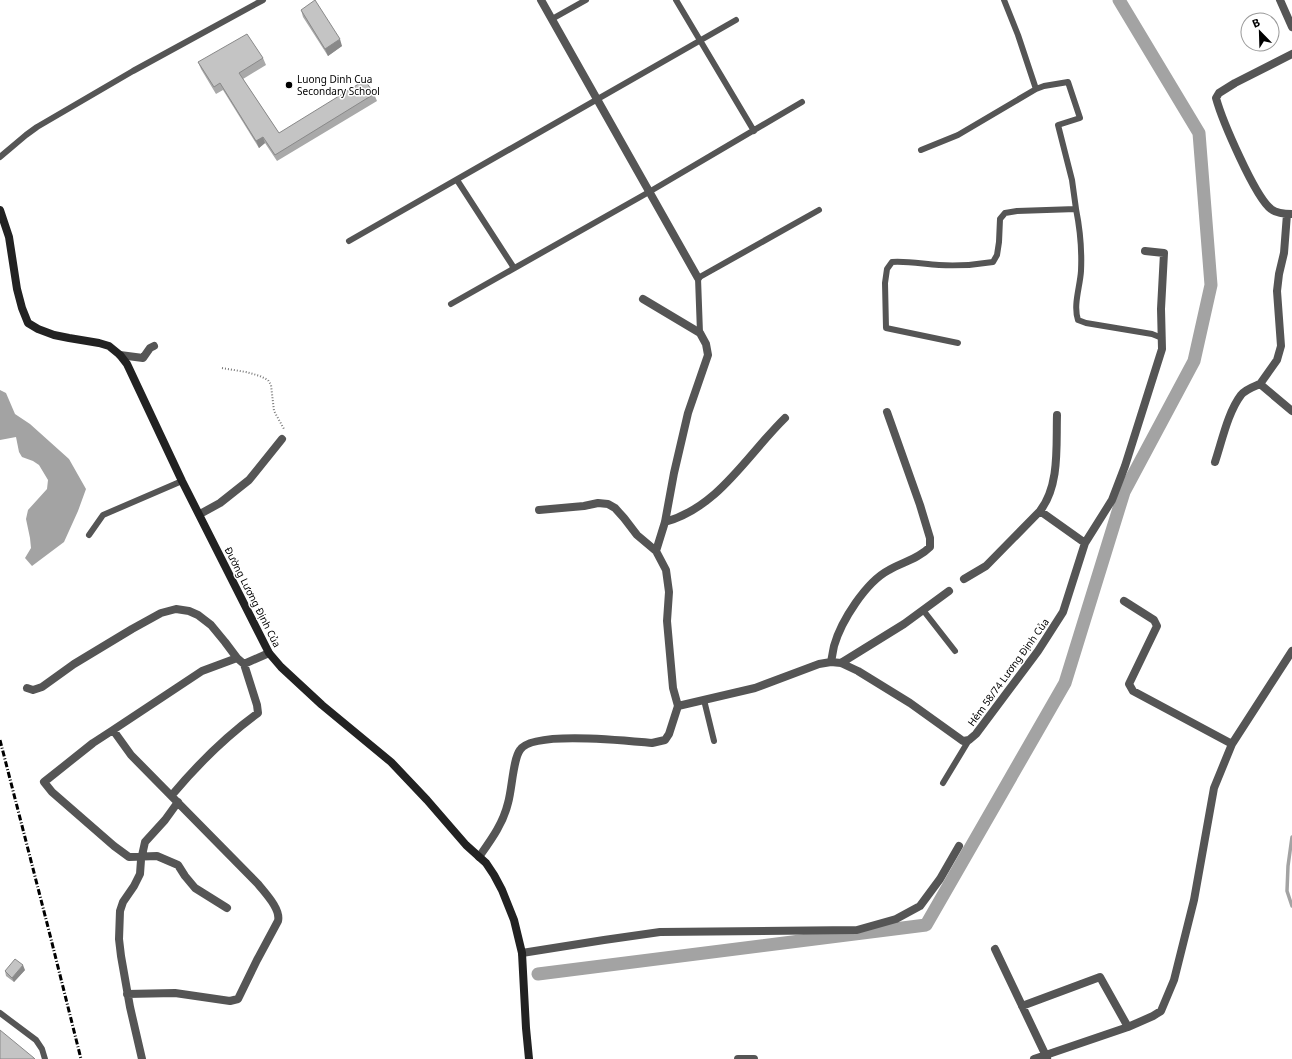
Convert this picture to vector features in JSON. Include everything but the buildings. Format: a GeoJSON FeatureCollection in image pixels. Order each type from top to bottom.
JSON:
{"type":"FeatureCollection","features":[{"type":"Feature","properties":{"kind":"street"},"geometry":{"type":"LineString","coordinates":[[541,0],[698,278]]}},
{"type":"Feature","properties":{"kind":"street"},"geometry":{"type":"LineString","coordinates":[[1280,0],[1292,27]]}},
{"type":"Feature","properties":{"kind":"street"},"geometry":{"type":"LineString","coordinates":[[1215,462],[1229,416],[1241,395],[1249,388],[1260,384],[1277,360],[1281,346],[1277,291],[1290,214],[1272,210],[1263,201],[1237,149],[1216,98],[1219,93],[1235,83],[1292,54]]}},
{"type":"Feature","properties":{"kind":"street","name":"Đường Lương Định Của"},"geometry":{"type":"LineString","coordinates":[[0,210],[8,237],[17,289],[28,323],[38,329],[54,335],[109,346],[127,364],[182,481],[269,653],[281,667],[322,705],[390,762],[432,805],[466,845],[486,863],[494,875],[502,890],[514,920],[522,953],[529,1059]]}},
{"type":"Feature","properties":{"kind":"street","name":"Hẻm 58/74 Lương Định Của"},"geometry":{"type":"LineString","coordinates":[[678,706],[755,688],[819,664],[831,662],[841,663],[858,671],[910,703],[963,741],[969,740],[976,734],[1034,656],[1063,612],[1085,544],[1112,500],[1125,466],[1162,350],[1161,309],[1164,253],[1145,251]]}},
{"type":"Feature","properties":{"kind":"street"},"geometry":{"type":"LineString","coordinates":[[643,299],[700,333],[706,344],[708,355],[688,413],[674,473],[665,522],[656,551]]}},
{"type":"Feature","properties":{"kind":"street"},"geometry":{"type":"LineString","coordinates":[[120,356],[142,358],[150,348],[154,346]]}},
{"type":"Feature","properties":{"kind":"street"},"geometry":{"type":"LineString","coordinates":[[1260,384],[1292,412]]}},
{"type":"Feature","properties":{"kind":"street"},"geometry":{"type":"LineString","coordinates":[[831,662],[834,646],[843,624],[867,588],[888,570],[923,554],[930,547],[930,538],[920,505],[887,412]]}},
{"type":"Feature","properties":{"kind":"street"},"geometry":{"type":"LineString","coordinates":[[964,579],[986,566],[1047,502],[1055,476],[1057,415]]}},
{"type":"Feature","properties":{"kind":"street"},"geometry":{"type":"LineString","coordinates":[[665,522],[677,519],[690,513],[713,496],[785,418]]}},
{"type":"Feature","properties":{"kind":"street"},"geometry":{"type":"LineString","coordinates":[[200,514],[220,503],[249,480],[282,439]]}},
{"type":"Feature","properties":{"kind":"street"},"geometry":{"type":"LineString","coordinates":[[479,857],[495,833],[508,803],[516,760],[520,749],[528,744],[541,740],[566,738],[652,743],[659,742],[665,740],[669,734],[678,706],[673,688],[667,621],[669,592],[666,570],[656,551],[637,535],[615,508],[608,504],[598,503],[584,506],[539,510]]}},
{"type":"Feature","properties":{"kind":"street"},"geometry":{"type":"LineString","coordinates":[[1040,511],[1085,544]]}},
{"type":"Feature","properties":{"kind":"street"},"geometry":{"type":"LineString","coordinates":[[841,663],[904,624],[949,591]]}},
{"type":"Feature","properties":{"kind":"street"},"geometry":{"type":"LineString","coordinates":[[1124,600],[1154,620],[1157,626],[1129,684],[1133,691],[1232,744]]}},
{"type":"Feature","properties":{"kind":"street"},"geometry":{"type":"LineString","coordinates":[[27,688],[33,690],[42,687],[74,664],[161,613],[176,609],[189,611],[198,615],[211,626],[237,658],[244,664],[257,705],[258,713],[228,736],[208,755],[172,795]]}},
{"type":"Feature","properties":{"kind":"street"},"geometry":{"type":"LineString","coordinates":[[1034,1059],[1046,1057],[1128,1027],[1161,1011],[1174,980],[1194,900],[1214,788],[1232,744],[1292,651]]}},
{"type":"Feature","properties":{"kind":"street"},"geometry":{"type":"LineString","coordinates":[[244,664],[269,653]]}},
{"type":"Feature","properties":{"kind":"street"},"geometry":{"type":"LineString","coordinates":[[227,908],[195,888],[178,865],[157,856],[130,857],[114,846],[52,792],[44,782],[93,743],[202,671],[237,658]]}},
{"type":"Feature","properties":{"kind":"street"},"geometry":{"type":"LineString","coordinates":[[113,730],[131,755],[258,884],[271,900],[279,916],[238,999],[230,1001],[175,993],[127,994]]}},
{"type":"Feature","properties":{"kind":"street"},"geometry":{"type":"LineString","coordinates":[[142,1059],[127,994],[119,939],[120,911],[123,902],[140,874],[145,842],[165,820],[178,802]]}},
{"type":"Feature","properties":{"kind":"street"},"geometry":{"type":"LineString","coordinates":[[522,953],[660,932],[857,930],[896,919],[920,906],[940,879],[959,846]]}},
{"type":"Feature","properties":{"kind":"street"},"geometry":{"type":"LineString","coordinates":[[995,949],[1046,1057]]}},
{"type":"Feature","properties":{"kind":"street"},"geometry":{"type":"LineString","coordinates":[[1022,1006],[1100,977],[1128,1027]]}},
{"type":"Feature","properties":{"kind":"street"},"geometry":{"type":"LineString","coordinates":[[738,1059],[754,1059]]}},
{"type":"Feature","properties":{"kind":"lane"},"geometry":{"type":"LineString","coordinates":[[0,157],[37,127],[133,71],[264,0]]}},
{"type":"Feature","properties":{"kind":"lane"},"geometry":{"type":"LineString","coordinates":[[552,19],[586,0]]}},
{"type":"Feature","properties":{"kind":"lane"},"geometry":{"type":"LineString","coordinates":[[676,0],[754,131]]}},
{"type":"Feature","properties":{"kind":"lane"},"geometry":{"type":"LineString","coordinates":[[1004,0],[1018,35],[1036,89]]}},
{"type":"Feature","properties":{"kind":"lane"},"geometry":{"type":"LineString","coordinates":[[350,241],[736,20]]}},
{"type":"Feature","properties":{"kind":"lane"},"geometry":{"type":"LineString","coordinates":[[921,150],[958,135],[1036,89],[1044,86],[1068,82],[1080,118],[1058,125],[1072,180],[1079,224],[1081,271],[1076,312],[1078,320],[1086,323],[1152,334],[1162,338]]}},
{"type":"Feature","properties":{"kind":"lane"},"geometry":{"type":"LineString","coordinates":[[451,304],[649,192],[802,102]]}},
{"type":"Feature","properties":{"kind":"lane"},"geometry":{"type":"LineString","coordinates":[[457,180],[514,268]]}},
{"type":"Feature","properties":{"kind":"lane"},"geometry":{"type":"LineString","coordinates":[[958,343],[886,328],[885,283],[887,269],[892,262],[905,261],[940,265],[966,265],[993,262],[997,255],[1000,219],[1005,213],[1017,211],[1076,209]]}},
{"type":"Feature","properties":{"kind":"lane"},"geometry":{"type":"LineString","coordinates":[[700,333],[698,278],[819,210]]}},
{"type":"Feature","properties":{"kind":"lane"},"geometry":{"type":"LineString","coordinates":[[89,535],[103,515],[182,481]]}},
{"type":"Feature","properties":{"kind":"lane"},"geometry":{"type":"LineString","coordinates":[[924,610],[955,651]]}},
{"type":"Feature","properties":{"kind":"lane"},"geometry":{"type":"LineString","coordinates":[[704,700],[714,741]]}},
{"type":"Feature","properties":{"kind":"lane"},"geometry":{"type":"LineString","coordinates":[[943,783],[969,740]]}},
{"type":"Feature","properties":{"kind":"lane"},"geometry":{"type":"LineString","coordinates":[[0,1013],[36,1040],[42,1049],[45,1059]]}},
{"type":"Feature","properties":{"kind":"path"},"geometry":{"type":"LineString","coordinates":[[222,368],[246,372],[268,380],[271,385],[274,411],[284,431],[282,439]]}},
{"type":"Feature","properties":{"kind":"shaded area"},"geometry":{"type":"Polygon","coordinates":[[[0,390],[6,393],[15,414],[30,424],[69,459],[86,489],[64,542],[32,566],[25,558],[31,548],[26,519],[28,510],[47,489],[48,480],[39,465],[22,457],[19,452],[16,437],[0,440],[0,390]]]}},
{"type":"Feature","properties":{"kind":"waterway"},"geometry":{"type":"LineString","coordinates":[[538,974],[926,925],[1065,683],[1124,492],[1194,361],[1211,285],[1199,133],[1119,0]]}},
{"type":"Feature","properties":{"kind":"waterway"},"geometry":{"type":"LineString","coordinates":[[1292,837],[1288,866],[1287,891],[1292,906]]}},
{"type":"Feature","properties":{"kind":"railway"},"geometry":{"type":"LineString","coordinates":[[0,740],[81,1059]]}},
{"type":"Feature","properties":{"kind":"place","name":"Luong Dinh Cua Secondary School"},"geometry":{"type":"Point","coordinates":[289,85]}}]}
